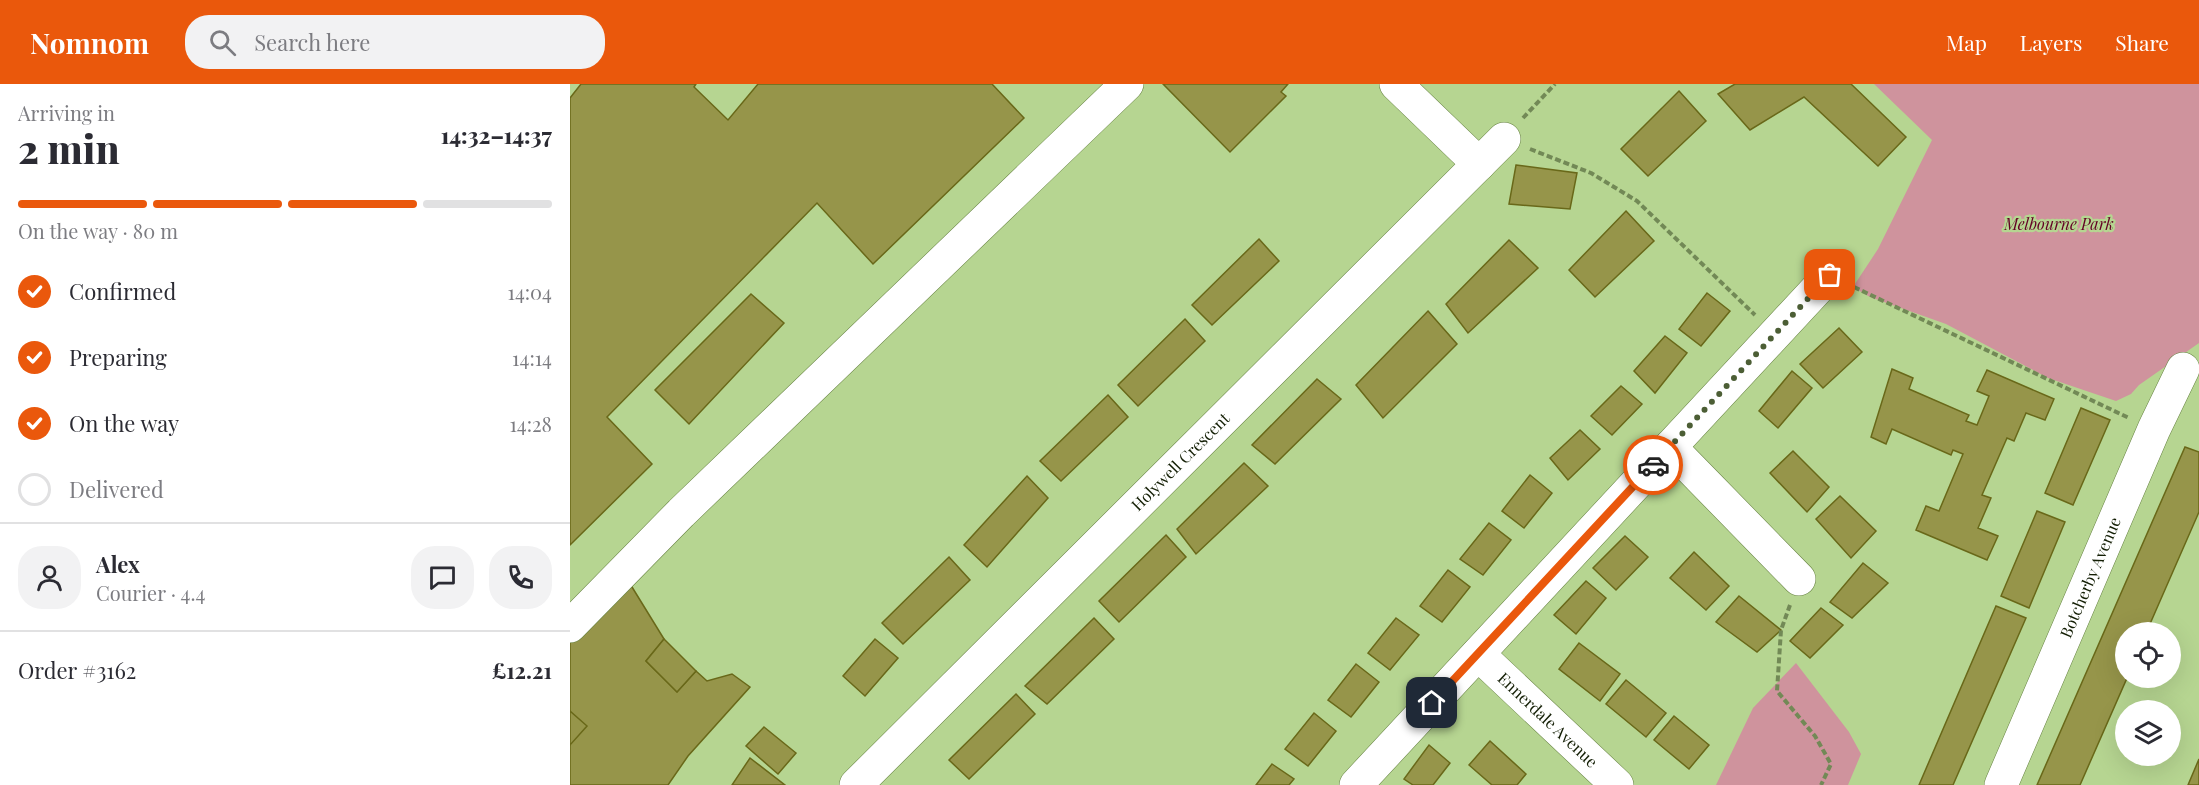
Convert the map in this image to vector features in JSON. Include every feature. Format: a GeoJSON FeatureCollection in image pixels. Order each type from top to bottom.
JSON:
{"type":"FeatureCollection","features":[{"type":"Feature","properties":{"kind":"street"},"geometry":{"type":"LineString","coordinates":[[570,626],[681,513],[1127,84]]}},
{"type":"Feature","properties":{"kind":"street"},"geometry":{"type":"LineString","coordinates":[[1415,90],[1479,164]]}},
{"type":"Feature","properties":{"kind":"street","name":"Holywell Crescent"},"geometry":{"type":"LineString","coordinates":[[868,780],[1504,139]]}},
{"type":"Feature","properties":{"kind":"street"},"geometry":{"type":"LineString","coordinates":[[1356,785],[1830,275]]}},
{"type":"Feature","properties":{"kind":"street","name":"Botcherby Avenue"},"geometry":{"type":"LineString","coordinates":[[2001,785],[2154,429],[2183,369]]}},
{"type":"Feature","properties":{"kind":"street"},"geometry":{"type":"LineString","coordinates":[[1670,447],[1799,579]]}},
{"type":"Feature","properties":{"kind":"street","name":"Ennerdale Avenue"},"geometry":{"type":"LineString","coordinates":[[1478,654],[1617,785]]}},
{"type":"Feature","properties":{"kind":"path"},"geometry":{"type":"LineString","coordinates":[[1555,84],[1504,139],[1592,173],[1637,201],[1775,334]]}},
{"type":"Feature","properties":{"kind":"path"},"geometry":{"type":"LineString","coordinates":[[1830,275],[1946,333],[2154,429]]}},
{"type":"Feature","properties":{"kind":"path"},"geometry":{"type":"LineString","coordinates":[[1799,579],[1781,630],[1778,691],[1815,736],[1831,764],[1821,785]]}},
{"type":"Feature","properties":{"kind":"green space","name":"Melbourne Park"},"geometry":{"type":"Polygon","coordinates":[[[1874,84],[2199,84],[2199,343],[2139,385],[2131,394],[2116,401],[2048,378],[1946,324],[1870,297],[1853,287],[1878,249],[1932,140],[1874,84]]]}},
{"type":"Feature","properties":{"kind":"green space"},"geometry":{"type":"Polygon","coordinates":[[[1796,663],[1849,732],[1861,754],[1848,785],[1716,785],[1753,708],[1796,663]]]}},
{"type":"Feature","properties":{"kind":"building"},"geometry":{"type":"Polygon","coordinates":[[[581,84],[696,84],[694,87],[728,120],[758,84],[992,84],[1024,118],[873,264],[817,203],[607,417],[652,464],[570,545],[570,98],[581,84]]]}},
{"type":"Feature","properties":{"kind":"building"},"geometry":{"type":"Polygon","coordinates":[[[1163,84],[1288,84],[1281,92],[1286,96],[1230,152],[1163,84]]]}},
{"type":"Feature","properties":{"kind":"building"},"geometry":{"type":"Polygon","coordinates":[[[1735,84],[1851,84],[1906,137],[1878,166],[1804,97],[1750,130],[1718,94],[1735,84]]]}},
{"type":"Feature","properties":{"kind":"building"},"geometry":{"type":"Polygon","coordinates":[[[1679,91],[1706,121],[1648,176],[1621,149],[1679,91]]]}},
{"type":"Feature","properties":{"kind":"building"},"geometry":{"type":"Polygon","coordinates":[[[1516,165],[1577,173],[1570,209],[1509,204],[1516,165]]]}},
{"type":"Feature","properties":{"kind":"building"},"geometry":{"type":"Polygon","coordinates":[[[1626,211],[1654,241],[1595,297],[1569,270],[1626,211]]]}},
{"type":"Feature","properties":{"kind":"building"},"geometry":{"type":"Polygon","coordinates":[[[1259,239],[1279,261],[1212,325],[1192,305],[1259,239]]]}},
{"type":"Feature","properties":{"kind":"building"},"geometry":{"type":"Polygon","coordinates":[[[1509,240],[1538,268],[1468,333],[1446,304],[1509,240]]]}},
{"type":"Feature","properties":{"kind":"building"},"geometry":{"type":"Polygon","coordinates":[[[1707,293],[1730,311],[1701,346],[1679,329],[1707,293]]]}},
{"type":"Feature","properties":{"kind":"building"},"geometry":{"type":"Polygon","coordinates":[[[751,294],[784,323],[689,424],[655,390],[751,294]]]}},
{"type":"Feature","properties":{"kind":"building"},"geometry":{"type":"Polygon","coordinates":[[[1428,311],[1457,344],[1383,418],[1356,385],[1428,311]]]}},
{"type":"Feature","properties":{"kind":"building"},"geometry":{"type":"Polygon","coordinates":[[[1185,319],[1205,341],[1138,406],[1118,385],[1185,319]]]}},
{"type":"Feature","properties":{"kind":"building"},"geometry":{"type":"Polygon","coordinates":[[[1839,328],[1862,352],[1823,388],[1800,364],[1839,328]]]}},
{"type":"Feature","properties":{"kind":"building"},"geometry":{"type":"Polygon","coordinates":[[[1665,336],[1687,353],[1655,393],[1634,371],[1665,336]]]}},
{"type":"Feature","properties":{"kind":"building"},"geometry":{"type":"Polygon","coordinates":[[[1892,369],[1913,378],[1909,389],[1969,415],[1966,421],[1977,425],[1989,396],[1977,391],[1987,370],[2054,399],[2045,420],[2026,413],[2014,441],[2007,438],[1982,495],[1991,498],[1978,528],[1998,536],[1987,560],[1916,530],[1926,506],[1939,511],[1963,454],[1953,450],[1951,455],[1892,429],[1886,444],[1871,437],[1892,369]]]}},
{"type":"Feature","properties":{"kind":"building"},"geometry":{"type":"Polygon","coordinates":[[[1792,371],[1812,388],[1778,428],[1759,411],[1792,371]]]}},
{"type":"Feature","properties":{"kind":"building"},"geometry":{"type":"Polygon","coordinates":[[[1317,379],[1341,399],[1275,464],[1252,445],[1317,379]]]}},
{"type":"Feature","properties":{"kind":"building"},"geometry":{"type":"Polygon","coordinates":[[[1621,386],[1642,404],[1612,435],[1591,416],[1621,386]]]}},
{"type":"Feature","properties":{"kind":"building"},"geometry":{"type":"Polygon","coordinates":[[[1108,395],[1128,417],[1061,481],[1040,461],[1108,395]]]}},
{"type":"Feature","properties":{"kind":"building"},"geometry":{"type":"Polygon","coordinates":[[[2081,408],[2110,420],[2073,505],[2045,493],[2081,408]]]}},
{"type":"Feature","properties":{"kind":"building"},"geometry":{"type":"Polygon","coordinates":[[[1580,430],[1600,449],[1568,480],[1550,458],[1580,430]]]}},
{"type":"Feature","properties":{"kind":"building"},"geometry":{"type":"Polygon","coordinates":[[[2185,447],[2199,452],[2199,512],[2151,622],[2115,622],[2115,688],[2123,688],[2117,700],[2115,700],[2115,705],[2080,785],[2037,785],[2185,447]]]}},
{"type":"Feature","properties":{"kind":"building"},"geometry":{"type":"Polygon","coordinates":[[[1793,451],[1829,487],[1807,512],[1770,473],[1793,451]]]}},
{"type":"Feature","properties":{"kind":"building"},"geometry":{"type":"Polygon","coordinates":[[[1244,463],[1268,486],[1196,554],[1177,529],[1244,463]]]}},
{"type":"Feature","properties":{"kind":"building"},"geometry":{"type":"Polygon","coordinates":[[[1530,475],[1552,493],[1524,528],[1502,511],[1530,475]]]}},
{"type":"Feature","properties":{"kind":"building"},"geometry":{"type":"Polygon","coordinates":[[[1027,476],[1048,498],[987,567],[964,545],[1027,476]]]}},
{"type":"Feature","properties":{"kind":"building"},"geometry":{"type":"Polygon","coordinates":[[[1840,496],[1876,531],[1851,558],[1816,519],[1840,496]]]}},
{"type":"Feature","properties":{"kind":"building"},"geometry":{"type":"Polygon","coordinates":[[[2037,511],[2065,522],[2029,608],[2001,596],[2037,511]]]}},
{"type":"Feature","properties":{"kind":"building"},"geometry":{"type":"Polygon","coordinates":[[[1489,523],[1511,540],[1483,575],[1460,559],[1489,523]]]}},
{"type":"Feature","properties":{"kind":"building"},"geometry":{"type":"Polygon","coordinates":[[[1166,535],[1186,557],[1119,622],[1099,601],[1166,535]]]}},
{"type":"Feature","properties":{"kind":"building"},"geometry":{"type":"Polygon","coordinates":[[[1625,536],[1648,557],[1616,590],[1593,568],[1625,536]]]}},
{"type":"Feature","properties":{"kind":"building"},"geometry":{"type":"Polygon","coordinates":[[[1694,552],[1729,586],[1706,610],[1670,578],[1694,552]]]}},
{"type":"Feature","properties":{"kind":"building"},"geometry":{"type":"Polygon","coordinates":[[[949,557],[970,580],[903,644],[882,623],[949,557]]]}},
{"type":"Feature","properties":{"kind":"building"},"geometry":{"type":"Polygon","coordinates":[[[1863,563],[1888,583],[1852,618],[1830,602],[1863,563]]]}},
{"type":"Feature","properties":{"kind":"building"},"geometry":{"type":"Polygon","coordinates":[[[1448,570],[1470,587],[1442,622],[1420,606],[1448,570]]]}},
{"type":"Feature","properties":{"kind":"building"},"geometry":{"type":"Polygon","coordinates":[[[1586,581],[1606,598],[1576,634],[1554,615],[1586,581]]]}},
{"type":"Feature","properties":{"kind":"building"},"geometry":{"type":"Polygon","coordinates":[[[632,587],[664,639],[646,661],[677,692],[696,671],[707,681],[732,674],[750,687],[688,756],[668,785],[570,785],[570,640],[618,592],[632,587]]]}},
{"type":"Feature","properties":{"kind":"building"},"geometry":{"type":"Polygon","coordinates":[[[1739,596],[1781,630],[1757,652],[1716,622],[1739,596]]]}},
{"type":"Feature","properties":{"kind":"building"},"geometry":{"type":"Polygon","coordinates":[[[1996,606],[2026,618],[1953,785],[1919,785],[1996,606]]]}},
{"type":"Feature","properties":{"kind":"building"},"geometry":{"type":"Polygon","coordinates":[[[1821,608],[1843,625],[1810,658],[1790,641],[1821,608]]]}},
{"type":"Feature","properties":{"kind":"building"},"geometry":{"type":"Polygon","coordinates":[[[1094,618],[1114,639],[1047,704],[1025,686],[1094,618]]]}},
{"type":"Feature","properties":{"kind":"building"},"geometry":{"type":"Polygon","coordinates":[[[1396,618],[1419,635],[1390,670],[1368,653],[1396,618]]]}},
{"type":"Feature","properties":{"kind":"building"},"geometry":{"type":"Polygon","coordinates":[[[664,639],[696,671],[677,692],[646,661],[664,639]]]}},
{"type":"Feature","properties":{"kind":"building"},"geometry":{"type":"Polygon","coordinates":[[[875,639],[898,658],[865,696],[843,676],[875,639]]]}},
{"type":"Feature","properties":{"kind":"building"},"geometry":{"type":"Polygon","coordinates":[[[1579,643],[1620,674],[1600,701],[1559,669],[1579,643]]]}},
{"type":"Feature","properties":{"kind":"building"},"geometry":{"type":"Polygon","coordinates":[[[1356,664],[1379,682],[1351,717],[1328,700],[1356,664]]]}},
{"type":"Feature","properties":{"kind":"building"},"geometry":{"type":"Polygon","coordinates":[[[1626,680],[1666,713],[1646,737],[1606,704],[1626,680]]]}},
{"type":"Feature","properties":{"kind":"building"},"geometry":{"type":"Polygon","coordinates":[[[1016,694],[1035,714],[969,779],[949,760],[1016,694]]]}},
{"type":"Feature","properties":{"kind":"building"},"geometry":{"type":"Polygon","coordinates":[[[570,711],[587,726],[570,745],[570,711]]]}},
{"type":"Feature","properties":{"kind":"building"},"geometry":{"type":"Polygon","coordinates":[[[1314,713],[1336,731],[1308,766],[1285,749],[1314,713]]]}},
{"type":"Feature","properties":{"kind":"building"},"geometry":{"type":"Polygon","coordinates":[[[1674,716],[1709,745],[1689,769],[1654,740],[1674,716]]]}},
{"type":"Feature","properties":{"kind":"building"},"geometry":{"type":"Polygon","coordinates":[[[764,727],[796,753],[778,774],[746,746],[764,727]]]}},
{"type":"Feature","properties":{"kind":"building"},"geometry":{"type":"Polygon","coordinates":[[[1490,741],[1526,774],[1517,785],[1492,785],[1469,765],[1490,741]]]}},
{"type":"Feature","properties":{"kind":"building"},"geometry":{"type":"Polygon","coordinates":[[[1429,745],[1450,763],[1433,785],[1413,785],[1404,779],[1429,745]]]}},
{"type":"Feature","properties":{"kind":"building"},"geometry":{"type":"Polygon","coordinates":[[[750,758],[785,785],[732,785],[750,758]]]}},
{"type":"Feature","properties":{"kind":"building"},"geometry":{"type":"Polygon","coordinates":[[[2199,759],[2199,785],[2188,785],[2199,759]]]}},
{"type":"Feature","properties":{"kind":"building"},"geometry":{"type":"Polygon","coordinates":[[[1272,764],[1294,779],[1289,785],[1256,785],[1272,764]]]}},
{"type":"Feature","properties":{"kind":"way so far"},"geometry":{"type":"LineString","coordinates":[[1653,465],[1830,275]]}},
{"type":"Feature","properties":{"kind":"route"},"geometry":{"type":"LineString","coordinates":[[1432,703],[1653,465]]}}]}
